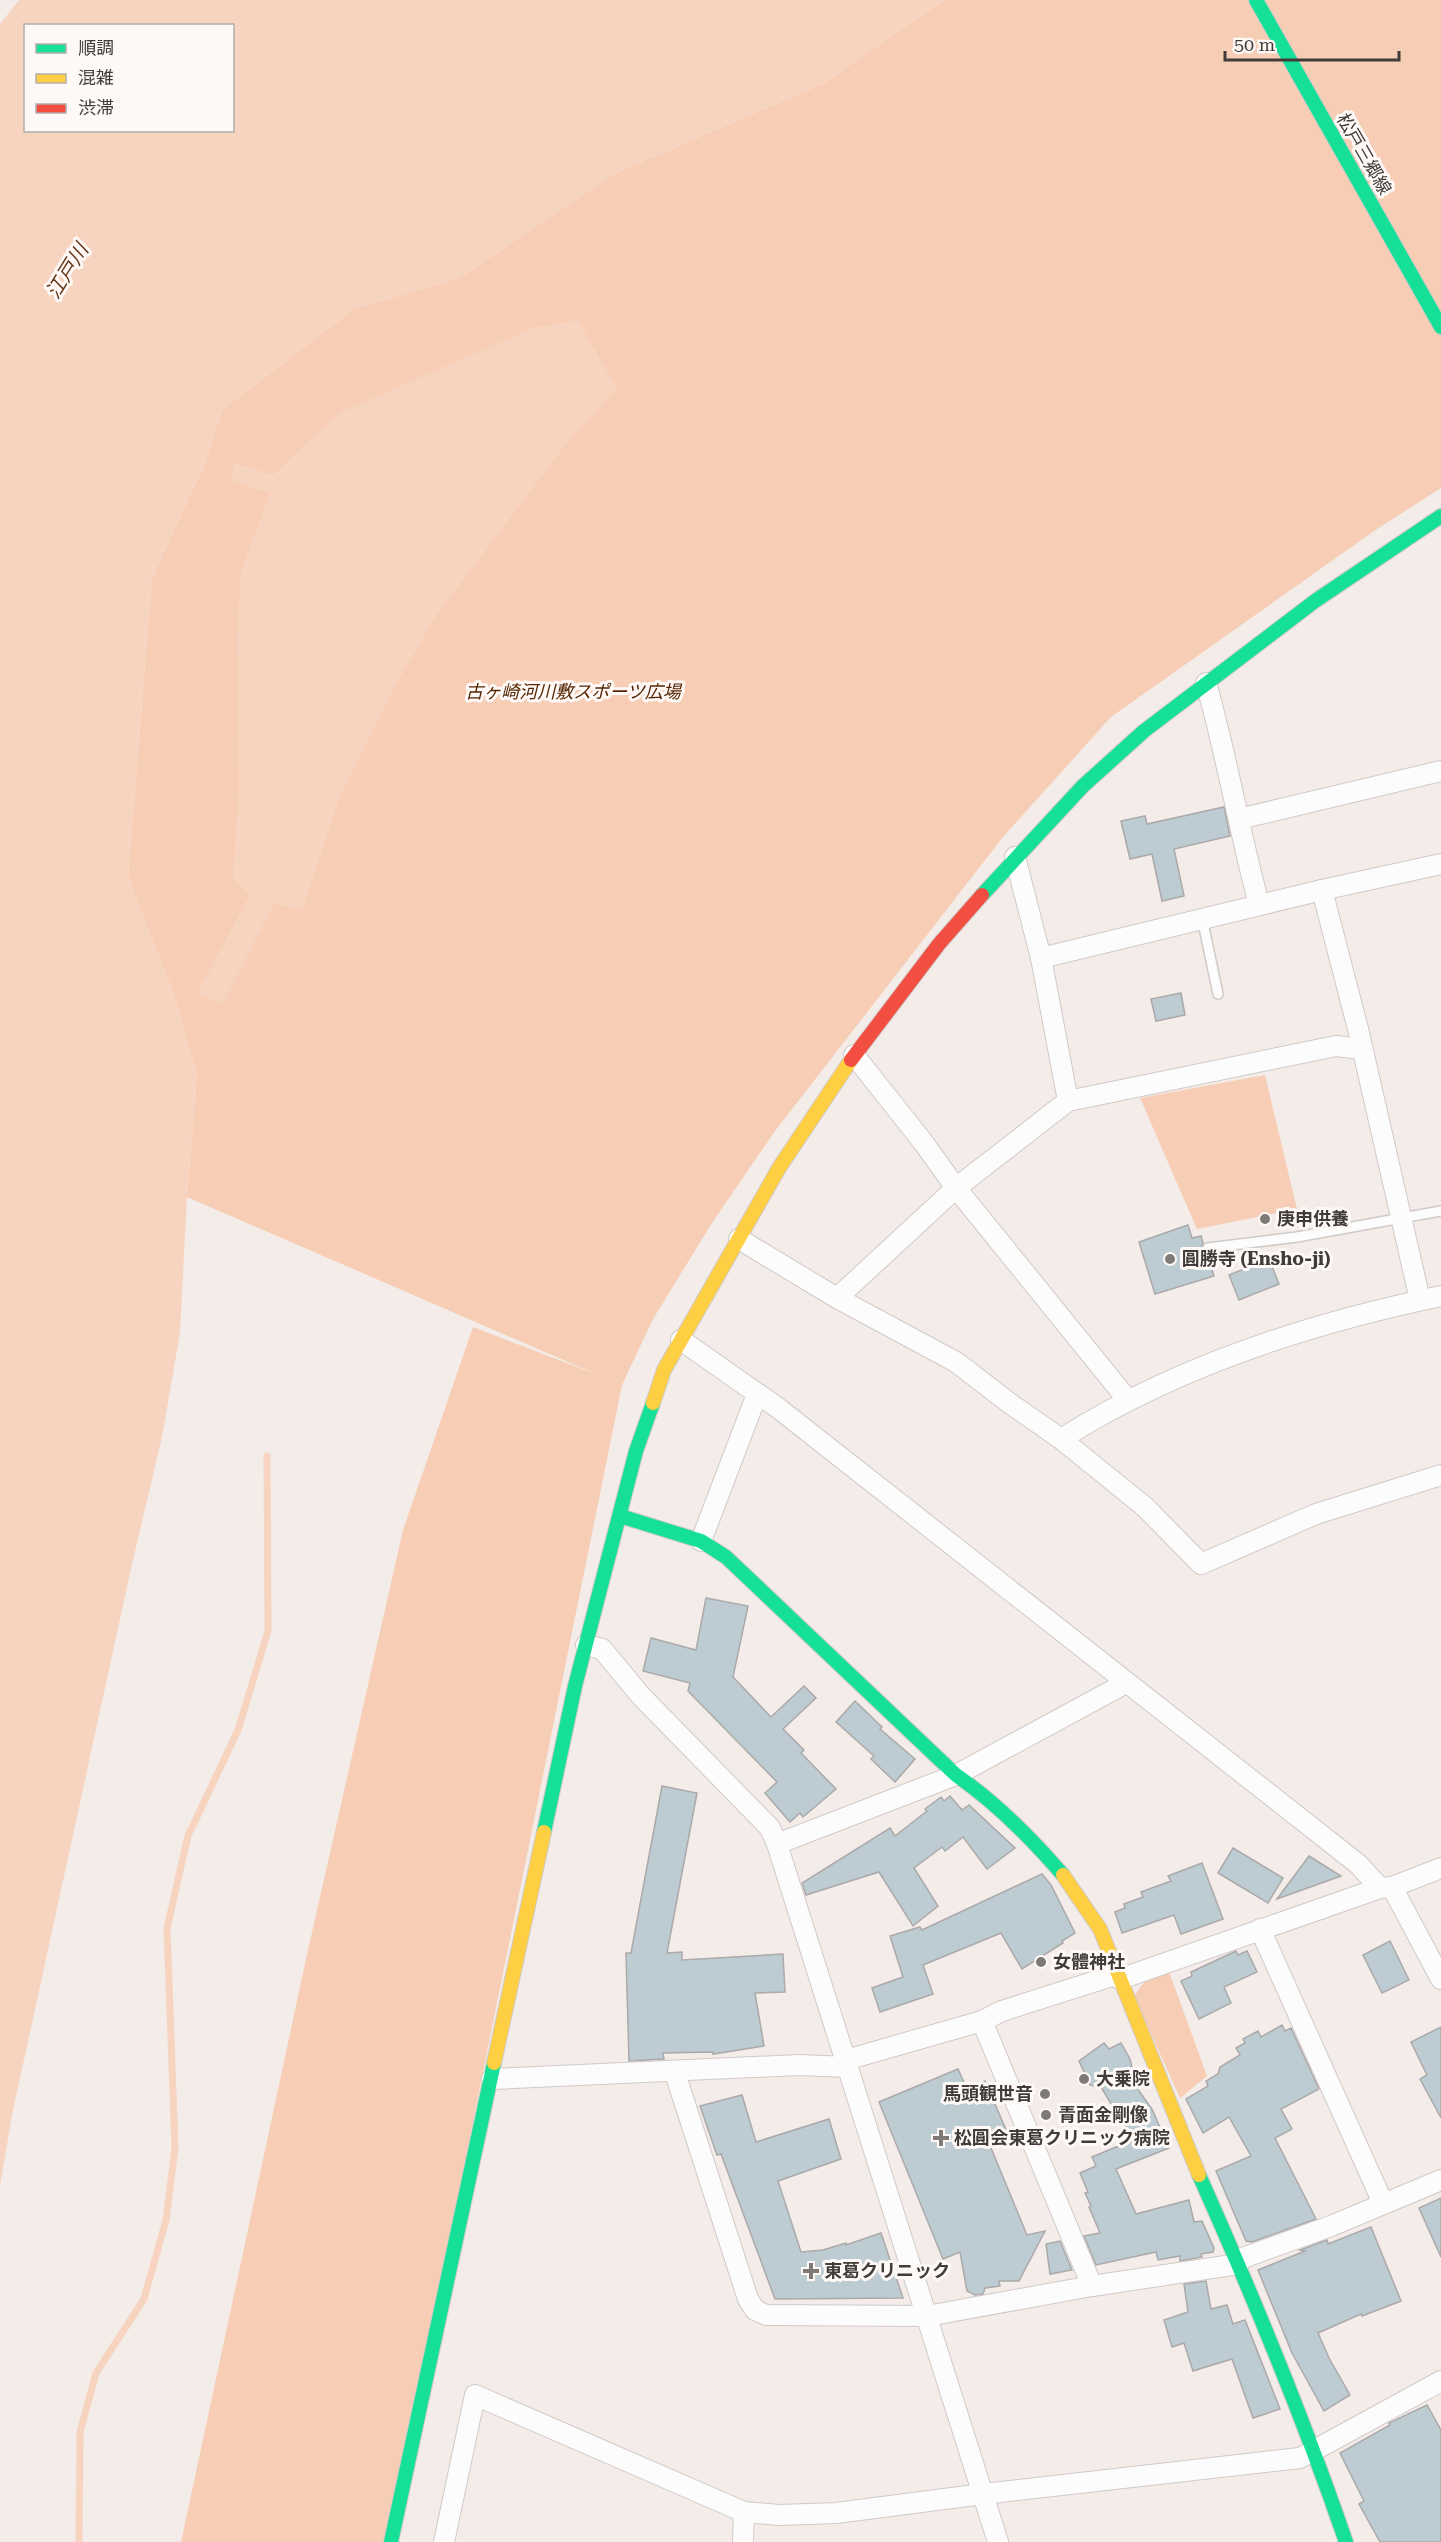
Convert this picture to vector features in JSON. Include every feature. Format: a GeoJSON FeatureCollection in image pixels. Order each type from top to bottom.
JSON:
{"type":"FeatureCollection","features":[{"type":"Feature","properties":{"kind":"street","name":"松戸三郷線"},"geometry":{"type":"LineString","coordinates":[[1256,0],[1441,327]]}},
{"type":"Feature","properties":{"kind":"street"},"geometry":{"type":"LineString","coordinates":[[391,2542],[575,1686],[649,1408],[664,1370],[779,1168],[854,1055],[939,944],[1015,857],[1083,786],[1144,731],[1315,601],[1441,516]]}},
{"type":"Feature","properties":{"kind":"street"},"geometry":{"type":"LineString","coordinates":[[1206,683],[1223,742],[1259,904]]}},
{"type":"Feature","properties":{"kind":"street"},"geometry":{"type":"LineString","coordinates":[[1239,819],[1441,771]]}},
{"type":"Feature","properties":{"kind":"street"},"geometry":{"type":"LineString","coordinates":[[1015,857],[1041,958],[1068,1101]]}},
{"type":"Feature","properties":{"kind":"street"},"geometry":{"type":"LineString","coordinates":[[1041,958],[1259,904],[1441,864]]}},
{"type":"Feature","properties":{"kind":"street"},"geometry":{"type":"LineString","coordinates":[[1322,890],[1420,1300]]}},
{"type":"Feature","properties":{"kind":"street"},"geometry":{"type":"LineString","coordinates":[[837,1298],[956,1188],[1068,1101],[1336,1046],[1361,1049]]}},
{"type":"Feature","properties":{"kind":"street"},"geometry":{"type":"LineString","coordinates":[[854,1055],[956,1188],[1127,1399]]}},
{"type":"Feature","properties":{"kind":"street"},"geometry":{"type":"LineString","coordinates":[[739,1239],[837,1298],[956,1362],[1061,1439],[1145,1507],[1201,1564],[1316,1514],[1441,1475]]}},
{"type":"Feature","properties":{"kind":"street"},"geometry":{"type":"LineString","coordinates":[[1061,1439],[1127,1399],[1183,1375],[1314,1326],[1441,1296]]}},
{"type":"Feature","properties":{"kind":"street"},"geometry":{"type":"LineString","coordinates":[[681,1340],[778,1408],[1358,1864],[1386,1888],[1441,1979]]}},
{"type":"Feature","properties":{"kind":"street"},"geometry":{"type":"LineString","coordinates":[[701,1541],[757,1394]]}},
{"type":"Feature","properties":{"kind":"street"},"geometry":{"type":"LineString","coordinates":[[620,1516],[701,1541],[726,1557],[956,1775],[974,1787],[1023,1833],[1073,1886],[1100,1929],[1185,2142],[1238,2262],[1315,2451],[1346,2542]]}},
{"type":"Feature","properties":{"kind":"street"},"geometry":{"type":"LineString","coordinates":[[586,1645],[602,1648],[641,1696],[770,1828],[777,1844],[998,2542]]}},
{"type":"Feature","properties":{"kind":"street"},"geometry":{"type":"LineString","coordinates":[[777,1844],[956,1775],[1126,1683]]}},
{"type":"Feature","properties":{"kind":"street"},"geometry":{"type":"LineString","coordinates":[[492,2079],[847,2064],[1441,1868]]}},
{"type":"Feature","properties":{"kind":"street"},"geometry":{"type":"LineString","coordinates":[[1260,1929],[1383,2203]]}},
{"type":"Feature","properties":{"kind":"street"},"geometry":{"type":"LineString","coordinates":[[982,2020],[1092,2286]]}},
{"type":"Feature","properties":{"kind":"street"},"geometry":{"type":"LineString","coordinates":[[675,2073],[748,2299],[755,2310],[766,2315],[927,2316],[1238,2262],[1441,2181]]}},
{"type":"Feature","properties":{"kind":"street"},"geometry":{"type":"LineString","coordinates":[[444,2542],[475,2395],[744,2512],[780,2515],[836,2513],[1300,2458],[1441,2381]]}},
{"type":"Feature","properties":{"kind":"street"},"geometry":{"type":"LineString","coordinates":[[743,2542],[744,2512]]}},
{"type":"Feature","properties":{"kind":"lane"},"geometry":{"type":"LineString","coordinates":[[1202,918],[1218,994]]}},
{"type":"Feature","properties":{"kind":"lane"},"geometry":{"type":"LineString","coordinates":[[1208,1248],[1298,1237],[1441,1211]]}},
{"type":"Feature","properties":{"kind":"green space","name":"古ヶ崎河川敷スポーツ広場"},"geometry":{"type":"Polygon","coordinates":[[[944,0],[1441,0],[1441,488],[1377,529],[1111,717],[1003,837],[775,1131],[712,1223],[653,1319],[622,1385],[388,2542],[181,2542],[306,1959],[403,1530],[473,1327],[598,1375],[187,1197],[197,1073],[128,876],[152,578],[204,465],[222,410],[354,309],[459,278],[614,174],[824,83],[944,0]]]}},
{"type":"Feature","properties":{"kind":"green space"},"geometry":{"type":"Polygon","coordinates":[[[1265,1075],[1297,1209],[1197,1229],[1140,1098],[1265,1075]]]}},
{"type":"Feature","properties":{"kind":"green space"},"geometry":{"type":"Polygon","coordinates":[[[1168,1969],[1207,2076],[1180,2098],[1134,1996],[1147,1978],[1168,1969]]]}},
{"type":"Feature","properties":{"kind":"water","name":"江戸川"},"geometry":{"type":"Polygon","coordinates":[[[19,0],[944,0],[824,83],[614,174],[459,278],[354,309],[222,410],[204,465],[152,578],[128,876],[174,993],[197,1073],[187,1197],[180,1333],[162,1437],[132,1564],[12,2115],[0,2186],[0,24],[19,0]]]}},
{"type":"Feature","properties":{"kind":"water"},"geometry":{"type":"Polygon","coordinates":[[[578,320],[617,389],[569,440],[436,616],[391,693],[339,799],[302,911],[274,903],[223,1004],[197,994],[249,896],[233,877],[239,787],[237,635],[241,572],[270,493],[231,481],[234,463],[273,475],[339,413],[533,328],[578,320]]]}},
{"type":"Feature","properties":{"kind":"building"},"geometry":{"type":"Polygon","coordinates":[[[1224,807],[1230,836],[1174,849],[1184,896],[1162,901],[1152,854],[1130,859],[1121,821],[1145,816],[1147,824],[1224,807]]]}},
{"type":"Feature","properties":{"kind":"building"},"geometry":{"type":"Polygon","coordinates":[[[1181,993],[1185,1015],[1156,1021],[1151,999],[1181,993]]]}},
{"type":"Feature","properties":{"kind":"building"},"geometry":{"type":"Polygon","coordinates":[[[1188,1225],[1192,1238],[1201,1236],[1203,1243],[1201,1249],[1207,1254],[1214,1276],[1155,1294],[1139,1242],[1188,1225]]]}},
{"type":"Feature","properties":{"kind":"building"},"geometry":{"type":"Polygon","coordinates":[[[1269,1259],[1279,1284],[1239,1300],[1229,1275],[1269,1259]]]}},
{"type":"Feature","properties":{"kind":"building"},"geometry":{"type":"Polygon","coordinates":[[[706,1598],[748,1606],[733,1677],[771,1717],[804,1686],[816,1698],[783,1729],[804,1750],[801,1753],[836,1789],[803,1817],[800,1813],[790,1822],[765,1793],[777,1782],[688,1691],[690,1683],[643,1671],[651,1638],[696,1650],[706,1598]]]}},
{"type":"Feature","properties":{"kind":"building"},"geometry":{"type":"Polygon","coordinates":[[[855,1701],[882,1727],[880,1729],[915,1759],[895,1782],[871,1759],[874,1756],[836,1722],[855,1701]]]}},
{"type":"Feature","properties":{"kind":"building"},"geometry":{"type":"Polygon","coordinates":[[[662,1786],[697,1793],[667,1953],[682,1952],[682,1960],[783,1954],[785,1992],[755,1993],[764,2046],[713,2054],[713,2052],[663,2053],[664,2059],[629,2061],[626,1953],[631,1953],[662,1786]]]}},
{"type":"Feature","properties":{"kind":"building"},"geometry":{"type":"Polygon","coordinates":[[[950,1796],[962,1810],[969,1805],[1015,1848],[987,1869],[963,1837],[945,1851],[942,1847],[914,1868],[938,1906],[913,1926],[879,1872],[806,1895],[802,1883],[890,1828],[895,1836],[941,1797],[944,1801],[950,1796]]]}},
{"type":"Feature","properties":{"kind":"building"},"geometry":{"type":"Polygon","coordinates":[[[1233,1848],[1283,1878],[1268,1903],[1218,1873],[1233,1848]]]}},
{"type":"Feature","properties":{"kind":"building"},"geometry":{"type":"Polygon","coordinates":[[[1309,1856],[1341,1876],[1277,1899],[1309,1856]]]}},
{"type":"Feature","properties":{"kind":"building"},"geometry":{"type":"Polygon","coordinates":[[[1202,1863],[1223,1919],[1181,1934],[1174,1915],[1122,1933],[1115,1912],[1125,1908],[1124,1904],[1143,1897],[1141,1892],[1171,1881],[1168,1876],[1202,1863]]]}},
{"type":"Feature","properties":{"kind":"building"},"geometry":{"type":"Polygon","coordinates":[[[1042,1874],[1051,1885],[1075,1933],[1022,1969],[1001,1933],[923,1965],[933,1994],[880,2012],[872,1988],[903,1977],[890,1936],[920,1927],[922,1930],[1042,1874]]]}},
{"type":"Feature","properties":{"kind":"building"},"geometry":{"type":"Polygon","coordinates":[[[1390,1941],[1409,1980],[1382,1993],[1363,1955],[1390,1941]]]}},
{"type":"Feature","properties":{"kind":"building"},"geometry":{"type":"Polygon","coordinates":[[[1236,1951],[1238,1955],[1247,1951],[1257,1972],[1224,1987],[1231,2003],[1199,2019],[1181,1981],[1192,1976],[1191,1972],[1236,1951]]]}},
{"type":"Feature","properties":{"kind":"building"},"geometry":{"type":"Polygon","coordinates":[[[1282,2025],[1285,2031],[1291,2028],[1319,2089],[1281,2109],[1292,2129],[1275,2138],[1316,2219],[1252,2242],[1246,2241],[1216,2171],[1251,2156],[1229,2117],[1203,2133],[1186,2099],[1208,2086],[1206,2081],[1218,2074],[1220,2067],[1240,2055],[1236,2048],[1245,2043],[1243,2039],[1258,2031],[1261,2037],[1282,2025]]]}},
{"type":"Feature","properties":{"kind":"building"},"geometry":{"type":"Polygon","coordinates":[[[1441,2027],[1441,2118],[1420,2079],[1427,2075],[1411,2042],[1441,2027]]]}},
{"type":"Feature","properties":{"kind":"building"},"geometry":{"type":"Polygon","coordinates":[[[1104,2043],[1109,2049],[1121,2043],[1130,2059],[1134,2076],[1132,2081],[1152,2109],[1169,2148],[1116,2169],[1136,2214],[1189,2200],[1194,2222],[1202,2221],[1214,2248],[1213,2252],[1201,2254],[1202,2257],[1180,2261],[1180,2256],[1158,2260],[1156,2252],[1096,2265],[1084,2236],[1100,2233],[1089,2207],[1091,2206],[1085,2193],[1088,2192],[1080,2173],[1096,2166],[1092,2157],[1133,2140],[1101,2087],[1090,2085],[1079,2061],[1104,2043]]]}},
{"type":"Feature","properties":{"kind":"building"},"geometry":{"type":"Polygon","coordinates":[[[958,2069],[967,2089],[985,2081],[1010,2139],[991,2148],[1027,2235],[1045,2231],[1019,2281],[999,2281],[1000,2286],[985,2288],[983,2294],[975,2295],[967,2291],[960,2252],[943,2259],[879,2102],[958,2069]]]}},
{"type":"Feature","properties":{"kind":"building"},"geometry":{"type":"Polygon","coordinates":[[[742,2095],[756,2142],[829,2119],[841,2159],[778,2181],[801,2252],[823,2250],[846,2243],[846,2245],[881,2233],[903,2298],[775,2299],[721,2154],[717,2155],[700,2106],[742,2095]]]}},
{"type":"Feature","properties":{"kind":"building"},"geometry":{"type":"Polygon","coordinates":[[[1441,2198],[1441,2257],[1419,2208],[1441,2198]]]}},
{"type":"Feature","properties":{"kind":"building"},"geometry":{"type":"Polygon","coordinates":[[[1371,2227],[1401,2301],[1362,2316],[1361,2314],[1318,2333],[1350,2395],[1324,2411],[1292,2353],[1258,2270],[1305,2251],[1300,2250],[1327,2240],[1328,2244],[1371,2227]]]}},
{"type":"Feature","properties":{"kind":"building"},"geometry":{"type":"Polygon","coordinates":[[[1060,2241],[1072,2270],[1050,2274],[1046,2244],[1060,2241]]]}},
{"type":"Feature","properties":{"kind":"building"},"geometry":{"type":"Polygon","coordinates":[[[1206,2281],[1211,2309],[1227,2305],[1233,2324],[1245,2320],[1280,2409],[1253,2418],[1232,2359],[1193,2371],[1184,2343],[1172,2347],[1164,2320],[1188,2312],[1184,2284],[1206,2281]]]}},
{"type":"Feature","properties":{"kind":"building"},"geometry":{"type":"Polygon","coordinates":[[[1427,2405],[1441,2430],[1441,2542],[1380,2542],[1359,2504],[1364,2501],[1340,2453],[1390,2425],[1389,2423],[1427,2405]]]}},
{"type":"Feature","properties":{"kind":"waterway"},"geometry":{"type":"LineString","coordinates":[[79,2542],[80,2432],[96,2373],[144,2299],[166,2220],[175,2148],[167,1928],[188,1836],[238,1730],[268,1631],[267,1456]]}},
{"type":"Feature","properties":{"kind":"traffic: fast"},"geometry":{"type":"LineString","coordinates":[[1256,0],[1441,327]]}},
{"type":"Feature","properties":{"kind":"traffic: fast"},"geometry":{"type":"LineString","coordinates":[[982,895],[1083,786],[1144,731],[1315,601],[1441,516]]}},
{"type":"Feature","properties":{"kind":"traffic: fast"},"geometry":{"type":"LineString","coordinates":[[544,1832],[575,1686],[636,1451],[653,1403]]}},
{"type":"Feature","properties":{"kind":"traffic: fast"},"geometry":{"type":"LineString","coordinates":[[620,1516],[701,1541],[726,1557],[956,1775],[1013,1822],[1063,1875]]}},
{"type":"Feature","properties":{"kind":"traffic: fast"},"geometry":{"type":"LineString","coordinates":[[391,2542],[494,2063]]}},
{"type":"Feature","properties":{"kind":"traffic: fast"},"geometry":{"type":"LineString","coordinates":[[1199,2175],[1277,2357],[1346,2542]]}},
{"type":"Feature","properties":{"kind":"traffic: slow"},"geometry":{"type":"LineString","coordinates":[[653,1403],[664,1370],[779,1168],[851,1060]]}},
{"type":"Feature","properties":{"kind":"traffic: slow"},"geometry":{"type":"LineString","coordinates":[[494,2063],[544,1832]]}},
{"type":"Feature","properties":{"kind":"traffic: slow"},"geometry":{"type":"LineString","coordinates":[[1063,1875],[1100,1929],[1199,2175]]}},
{"type":"Feature","properties":{"kind":"traffic: jam"},"geometry":{"type":"LineString","coordinates":[[851,1060],[939,944],[982,895]]}},
{"type":"Feature","properties":{"kind":"place","name":"庚申供養"},"geometry":{"type":"Point","coordinates":[1265,1219]}},
{"type":"Feature","properties":{"kind":"place","name":"圓勝寺 (Ensho-ji)"},"geometry":{"type":"Point","coordinates":[1170,1259]}},
{"type":"Feature","properties":{"kind":"place","name":"女體神社"},"geometry":{"type":"Point","coordinates":[1041,1962]}},
{"type":"Feature","properties":{"kind":"place","name":"大乗院"},"geometry":{"type":"Point","coordinates":[1084,2079]}},
{"type":"Feature","properties":{"kind":"place","name":"馬頭観世音"},"geometry":{"type":"Point","coordinates":[1045,2094]}},
{"type":"Feature","properties":{"kind":"place","name":"青面金剛像"},"geometry":{"type":"Point","coordinates":[1046,2115]}},
{"type":"Feature","properties":{"kind":"place","name":"松圓会東葛クリニック病院"},"geometry":{"type":"Point","coordinates":[941,2138]}},
{"type":"Feature","properties":{"kind":"place","name":"東葛クリニック"},"geometry":{"type":"Point","coordinates":[811,2271]}}]}
